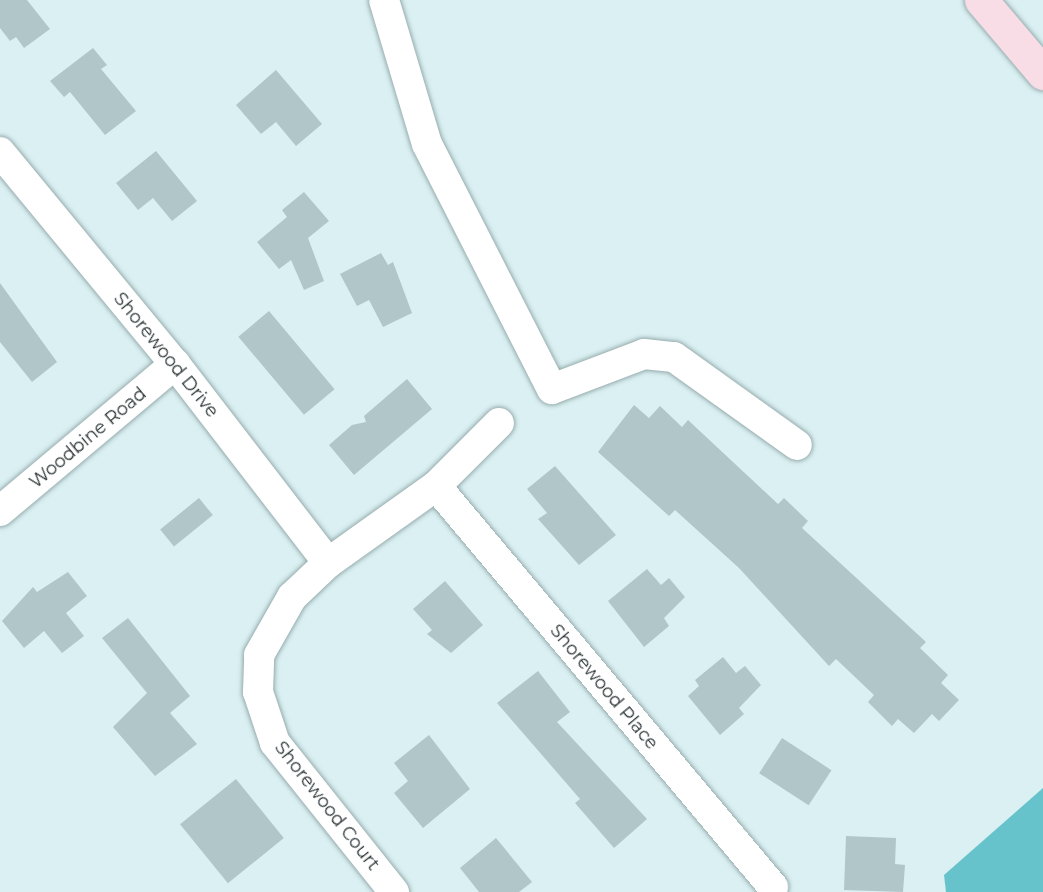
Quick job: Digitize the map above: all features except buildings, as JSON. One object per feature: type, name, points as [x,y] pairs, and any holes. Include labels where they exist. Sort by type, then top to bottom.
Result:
[{"type":"main road","points":[[981,0],[1043,74]]},
{"type":"street","points":[[384,0],[427,144],[552,389],[644,354],[674,357],[797,445]]},
{"type":"street","name":"Shorewood Drive","points":[[0,152],[175,364],[328,563]]},
{"type":"street","name":"Woodbine Road","points":[[0,511],[175,364]]},
{"type":"street","name":"Shorewood Court","points":[[394,892],[275,743],[258,692],[259,655],[270,629],[292,597],[328,563],[435,486],[499,423]]},
{"type":"street","name":"Shorewood Place","points":[[435,486],[773,887]]},
{"type":"water","points":[[1043,788],[1043,892],[946,892],[944,875]]}]
